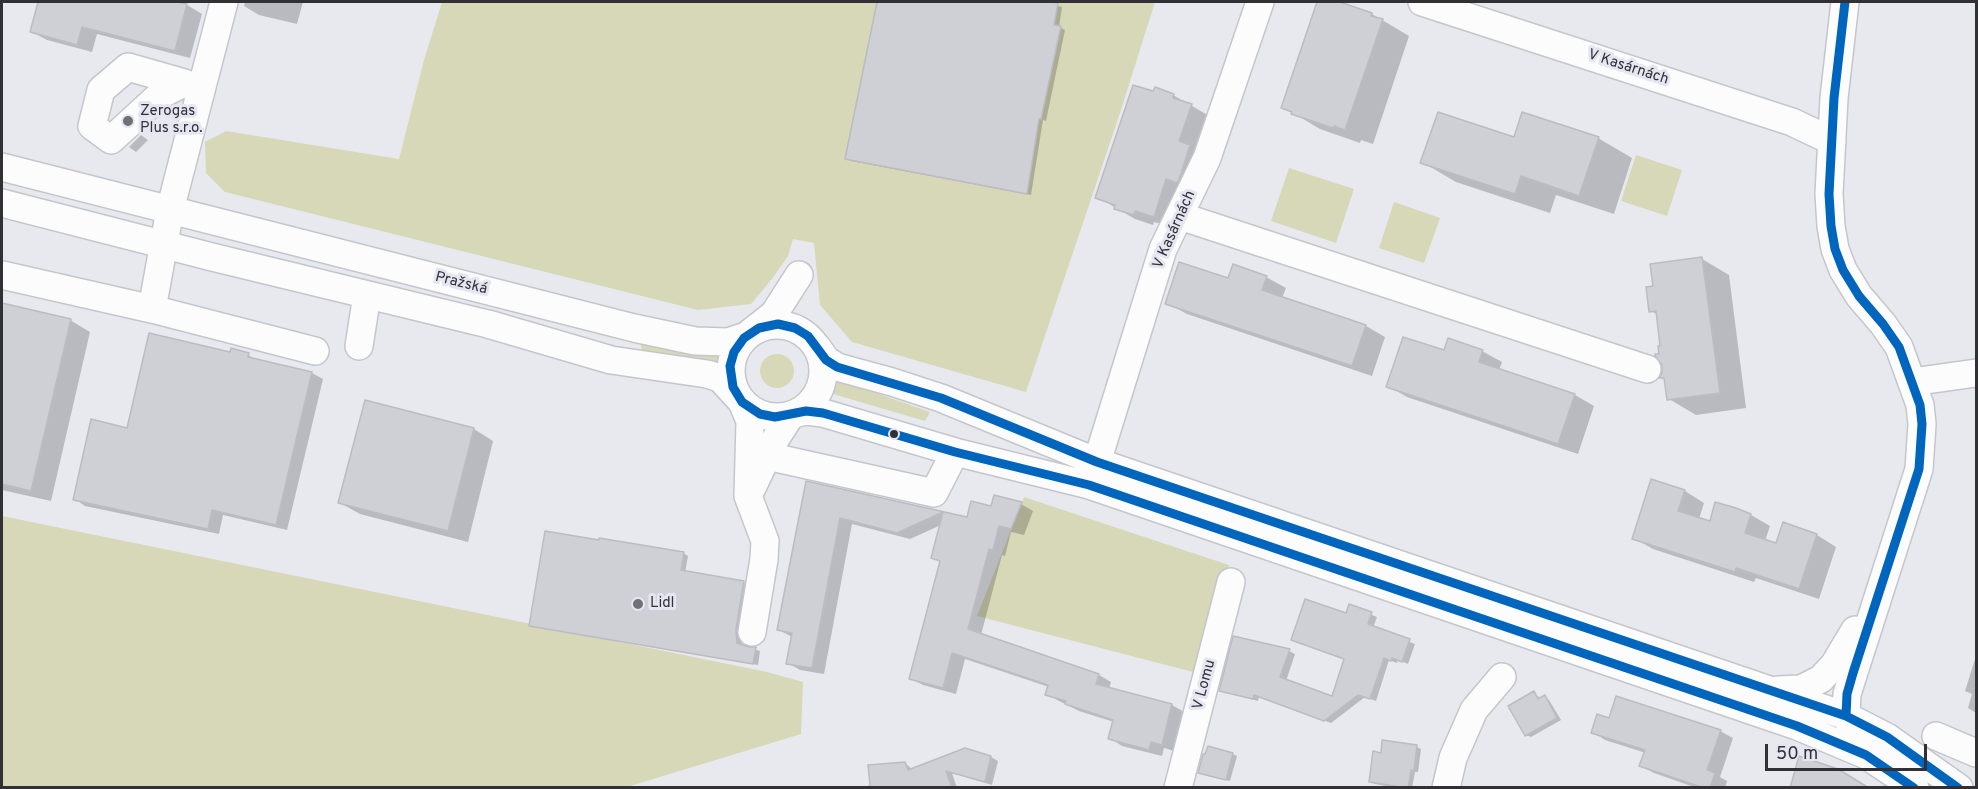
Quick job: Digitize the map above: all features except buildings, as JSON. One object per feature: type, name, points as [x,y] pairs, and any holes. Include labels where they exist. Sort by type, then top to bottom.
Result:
[{"type":"street","name":"V Kasárnách","points":[[1097,462],[1163,249],[1215,137],[1260,2]]},
{"type":"street","name":"V Kasárnách","points":[[1422,2],[1792,122],[1832,141]]},
{"type":"street","points":[[1845,2],[1840,35],[1829,194],[1835,249],[1843,270],[1859,296],[1899,347],[1920,405],[1922,424],[1919,469],[1847,694],[1846,716],[1866,755]]},
{"type":"street","points":[[152,309],[192,87],[223,7]]},
{"type":"street","name":"Pražská","points":[[2,167],[676,338],[728,342],[751,332]]},
{"type":"street","points":[[2,203],[163,245],[488,324],[610,360],[714,375],[725,382],[754,412],[768,416],[782,417],[806,411],[823,413],[955,452],[1089,485],[1797,726],[1866,755],[1915,788]]},
{"type":"street","points":[[1180,216],[1647,369]]},
{"type":"street","points":[[2,275],[152,309],[315,351]]},
{"type":"street","points":[[752,632],[765,541],[748,496],[750,421],[731,381],[730,366],[738,345],[774,314],[799,275],[803,323],[826,360],[837,367],[892,382],[969,408],[1097,462],[1846,716],[1887,737],[1959,788]]},
{"type":"street","points":[[359,346],[367,295]]},
{"type":"street","points":[[748,496],[781,428],[793,414],[814,399],[822,382],[823,366],[815,344],[795,328],[778,324],[751,332]]},
{"type":"street","points":[[1912,382],[1977,373]]},
{"type":"street","points":[[767,456],[871,469],[934,493],[955,452]]},
{"type":"street","name":"V Lomu","points":[[1178,788],[1231,582]]},
{"type":"street","points":[[1776,691],[1808,686],[1828,673],[1881,588]]},
{"type":"street","points":[[1446,788],[1453,758],[1474,710],[1502,677]]},
{"type":"street","points":[[1797,726],[1846,716]]},
{"type":"street","points":[[1936,736],[1977,753]]},
{"type":"green space","points":[[442,2],[1155,2],[1026,392],[852,342],[820,305],[814,243],[793,239],[788,256],[751,304],[698,310],[225,192],[206,173],[205,142],[226,131],[399,159],[424,60]]},
{"type":"green space","points":[[1636,155],[1682,170],[1667,216],[1621,201]]},
{"type":"green space","points":[[1289,168],[1354,189],[1336,243],[1271,221]]},
{"type":"green space","points":[[1394,202],[1440,218],[1424,263],[1379,248]]},
{"type":"green space","points":[[643,342],[723,353],[719,363],[715,366],[642,350]]},
{"type":"green space","points":[[777,354],[789,359],[794,371],[789,383],[777,388],[765,383],[760,371],[765,359]]},
{"type":"green space","points":[[836,379],[930,412],[925,421],[833,394]]},
{"type":"green space","points":[[1024,497],[1229,565],[1197,673],[977,616]]},
{"type":"green space","points":[[2,516],[767,672],[803,682],[801,734],[627,787],[2,787]]},
{"type":"transit line","points":[[1845,2],[1834,98],[1829,194],[1835,249],[1843,270],[1859,296],[1899,347],[1920,405],[1922,424],[1919,469],[1853,673],[1847,694],[1846,716]]},
{"type":"transit line","points":[[1914,788],[1866,755],[1797,726],[1089,485],[955,452],[823,413],[806,411],[775,417],[760,414],[742,402],[733,387],[730,366],[734,352],[744,338],[759,328],[778,324],[795,328],[808,336],[826,360],[837,367],[941,398],[1097,462],[1846,716],[1887,737],[1958,788]]},
{"type":"place","name":"Zerogas Plus s.r.o.","points":[[128,121]]},
{"type":"place","name":"Lidl","points":[[638,604]]}]
